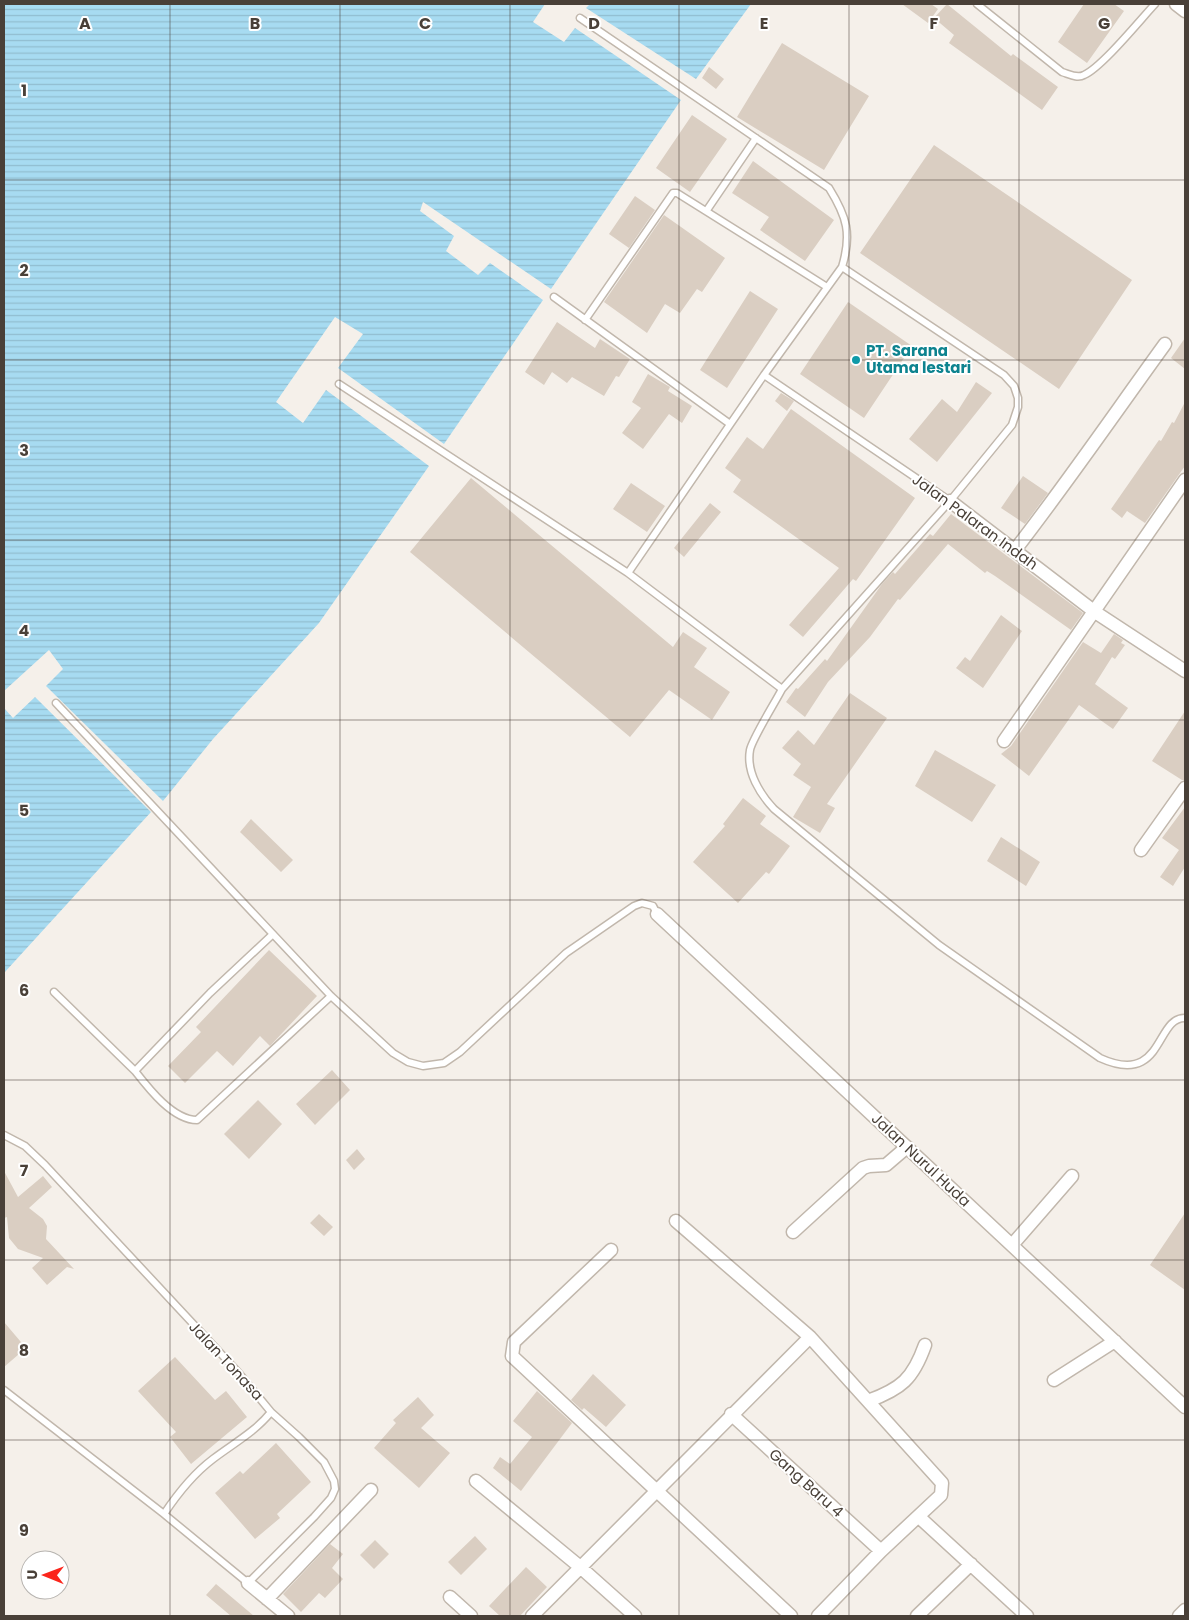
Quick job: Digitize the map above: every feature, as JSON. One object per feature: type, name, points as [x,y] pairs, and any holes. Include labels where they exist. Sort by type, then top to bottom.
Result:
[{"type":"street","points":[[1176,4],[1185,11]]},
{"type":"street","points":[[1015,550],[1058,494],[1086,452],[1165,344]]},
{"type":"street","points":[[1004,741],[1185,480]]},
{"type":"street","name":"Jalan Palaran Indah","points":[[950,501],[1095,612],[1185,672]]},
{"type":"street","points":[[1141,850],[1185,788]]},
{"type":"street","name":"Jalan Nurul Huda","points":[[658,914],[1185,1407]]},
{"type":"street","points":[[793,1232],[863,1168],[886,1165],[907,1147]]},
{"type":"street","points":[[1012,1245],[1072,1176]]},
{"type":"street","points":[[676,1221],[810,1336],[942,1483],[942,1495],[881,1551],[818,1616]]},
{"type":"street","points":[[612,1250],[514,1342],[512,1356],[791,1616]]},
{"type":"street","points":[[532,1616],[579,1566],[657,1491],[810,1336]]},
{"type":"street","points":[[1054,1380],[1115,1341]]},
{"type":"street","points":[[868,1400],[897,1388],[914,1370],[925,1345]]},
{"type":"street","name":"Gang Baru 4","points":[[731,1414],[881,1551]]},
{"type":"street","points":[[476,1481],[579,1566],[635,1616]]},
{"type":"street","points":[[267,1599],[371,1490]]},
{"type":"street","points":[[919,1517],[1027,1616]]},
{"type":"street","points":[[917,1616],[971,1564]]},
{"type":"street","points":[[248,1584],[288,1616]]},
{"type":"street","points":[[450,1597],[471,1616]]},
{"type":"street","points":[[1179,1616],[1185,1610]]},
{"type":"lane","points":[[977,4],[1062,72],[1073,76],[1083,76],[1096,67],[1155,4]]},
{"type":"lane","points":[[580,18],[830,188],[840,205],[847,225],[848,247],[842,268],[764,374],[628,573]]},
{"type":"lane","points":[[707,210],[756,138]]},
{"type":"lane","points":[[585,320],[673,193],[677,193],[707,210],[828,287]]},
{"type":"lane","points":[[842,268],[1004,375],[1014,386],[1018,407],[1012,425],[950,501],[782,688],[750,750],[752,770],[759,794],[774,809],[931,938],[1100,1058],[1125,1066],[1141,1062],[1175,1021],[1185,1018]]},
{"type":"lane","points":[[554,297],[730,424]]},
{"type":"lane","name":"Jalan Palaran Indah","points":[[764,374],[950,501]]},
{"type":"lane","points":[[339,384],[628,573],[782,688]]},
{"type":"lane","points":[[56,703],[331,996],[393,1053],[408,1062],[423,1066],[444,1063],[460,1052],[566,953],[605,924],[642,903],[653,906],[658,914]]},
{"type":"lane","points":[[135,1071],[210,993],[272,934]]},
{"type":"lane","points":[[54,992],[170,1108],[188,1120],[197,1120],[331,996]]},
{"type":"lane","name":"Jalan Tonasa","points":[[4,1135],[25,1146],[44,1165],[238,1372],[271,1412],[253,1431],[212,1460],[185,1485],[164,1514]]},
{"type":"lane","points":[[4,1390],[164,1514],[248,1584],[314,1517],[331,1498],[335,1489],[334,1481],[324,1462],[300,1437],[271,1412]]},
{"type":"water","points":[[4,4],[545,4],[533,22],[564,42],[575,28],[681,100],[551,289],[423,202],[420,211],[454,236],[446,251],[478,275],[490,263],[543,300],[444,444],[338,368],[363,334],[335,317],[276,402],[303,423],[326,390],[429,466],[319,623],[213,739],[163,801],[46,686],[63,669],[49,650],[4,691]]},
{"type":"water","points":[[590,4],[751,4],[696,79],[586,8]]},
{"type":"water","points":[[35,697],[151,812],[4,973],[4,708],[13,718]]},
{"type":"building","points":[[902,4],[931,4],[938,9],[928,23]]},
{"type":"building","points":[[947,4],[1011,56],[1013,54],[1058,87],[1042,110],[949,43],[954,35],[934,18]]},
{"type":"building","points":[[1084,4],[1114,4],[1124,11],[1087,63],[1058,42]]},
{"type":"building","points":[[782,43],[869,96],[824,170],[737,117]]},
{"type":"building","points":[[709,67],[724,79],[716,89],[702,78]]},
{"type":"building","points":[[692,115],[727,139],[690,192],[656,168]]},
{"type":"building","points":[[934,145],[1132,280],[1059,389],[860,253]]},
{"type":"building","points":[[753,161],[834,220],[805,261],[760,230],[769,217],[732,193]]},
{"type":"building","points":[[635,196],[655,210],[629,248],[609,234]]},
{"type":"building","points":[[664,215],[725,258],[702,292],[697,289],[680,313],[665,304],[647,333],[604,302]]},
{"type":"building","points":[[750,291],[778,309],[727,388],[700,370]]},
{"type":"building","name":"PT. Sarana Utama lestari","points":[[848,302],[912,346],[864,418],[800,374]]},
{"type":"building","points":[[557,322],[595,348],[600,339],[630,359],[619,377],[616,376],[604,396],[572,377],[567,383],[552,372],[544,385],[525,372]]},
{"type":"building","points":[[1185,338],[1185,369],[1171,358]]},
{"type":"building","points":[[648,374],[670,387],[668,391],[692,406],[682,423],[669,414],[643,449],[622,433],[641,408],[632,402]]},
{"type":"building","points":[[976,382],[992,393],[937,462],[909,439],[942,399],[957,412]]},
{"type":"building","points":[[781,393],[794,401],[787,411],[775,401]]},
{"type":"building","points":[[1185,402],[1185,466],[1145,523],[1127,511],[1122,518],[1111,509],[1159,440],[1161,441],[1172,422],[1174,423]]},
{"type":"building","points":[[791,409],[915,498],[856,581],[853,579],[803,637],[789,625],[839,568],[733,492],[741,480],[725,468],[747,437],[763,449]]},
{"type":"building","points":[[1023,476],[1048,493],[1025,524],[1001,508]]},
{"type":"building","points":[[471,478],[673,647],[683,632],[707,648],[694,667],[730,692],[712,720],[669,690],[630,737],[410,552]]},
{"type":"building","points":[[631,483],[665,506],[647,532],[613,509]]},
{"type":"building","points":[[710,503],[721,512],[684,557],[674,548]]},
{"type":"building","points":[[951,514],[1083,613],[1071,630],[995,576],[987,571],[985,573],[948,544],[900,600],[898,599],[870,637],[828,682],[805,717],[786,702],[796,688],[798,689],[825,659],[827,661],[882,584],[893,572],[895,574],[930,534],[933,536]]},
{"type":"building","points":[[1001,615],[1022,631],[983,688],[956,668],[965,657],[970,661]]},
{"type":"building","points":[[1114,634],[1123,640],[1121,643],[1125,645],[1115,659],[1112,657],[1095,684],[1128,708],[1113,729],[1079,705],[1029,776],[1001,754],[1011,746],[1083,642],[1101,653]]},
{"type":"building","points":[[850,693],[887,718],[827,804],[835,808],[820,833],[793,817],[811,787],[793,775],[801,764],[782,748],[798,730],[814,745]]},
{"type":"building","points":[[1185,711],[1185,780],[1182,780],[1152,761]]},
{"type":"building","points":[[935,750],[996,785],[972,822],[915,786]]},
{"type":"building","points":[[743,798],[766,816],[760,824],[790,846],[769,874],[766,872],[738,903],[693,862],[725,826],[723,824]]},
{"type":"building","points":[[1185,807],[1185,867],[1173,886],[1160,877],[1179,850],[1162,838]]},
{"type":"building","points":[[251,819],[293,860],[281,872],[240,832]]},
{"type":"building","points":[[1001,837],[1040,862],[1026,886],[987,861]]},
{"type":"building","points":[[269,950],[317,996],[270,1046],[260,1036],[233,1066],[217,1051],[185,1083],[168,1066],[201,1032],[196,1027]]},
{"type":"building","points":[[332,1070],[350,1090],[315,1125],[296,1104]]},
{"type":"building","points":[[258,1100],[282,1124],[249,1159],[224,1134]]},
{"type":"building","points":[[357,1149],[365,1159],[354,1170],[346,1160]]},
{"type":"building","points":[[4,1171],[18,1197],[43,1176],[52,1187],[29,1208],[43,1219],[47,1226],[46,1239],[74,1269],[67,1267],[47,1285],[32,1268],[43,1258],[18,1249],[9,1238],[7,1217],[4,1218]]},
{"type":"building","points":[[1185,1213],[1185,1290],[1150,1265]]},
{"type":"building","points":[[319,1214],[333,1227],[324,1236],[310,1223]]},
{"type":"building","points":[[4,1322],[26,1348],[4,1367]]},
{"type":"building","points":[[175,1357],[215,1400],[226,1391],[247,1417],[191,1464],[170,1437],[176,1432],[138,1391]]},
{"type":"building","points":[[593,1374],[626,1405],[606,1427],[584,1408],[582,1410],[571,1400]]},
{"type":"building","points":[[537,1391],[572,1423],[521,1491],[493,1468],[500,1457],[510,1464],[532,1437],[513,1421]]},
{"type":"building","points":[[418,1397],[434,1415],[421,1428],[450,1453],[419,1488],[374,1448],[396,1423],[393,1420]]},
{"type":"building","points":[[276,1443],[311,1482],[277,1514],[280,1518],[255,1539],[215,1493],[240,1471],[243,1474]]},
{"type":"building","points":[[475,1536],[487,1549],[461,1575],[448,1562]]},
{"type":"building","points":[[375,1540],[389,1554],[374,1569],[360,1555]]},
{"type":"building","points":[[330,1544],[343,1554],[332,1568],[343,1579],[325,1598],[319,1593],[301,1612],[283,1594]]},
{"type":"building","points":[[526,1567],[547,1587],[520,1616],[500,1616],[489,1606]]},
{"type":"building","points":[[216,1584],[254,1616],[231,1616],[206,1595]]},
{"type":"place","name":"PT. Sarana Utama lestari","points":[[856,360]]}]
